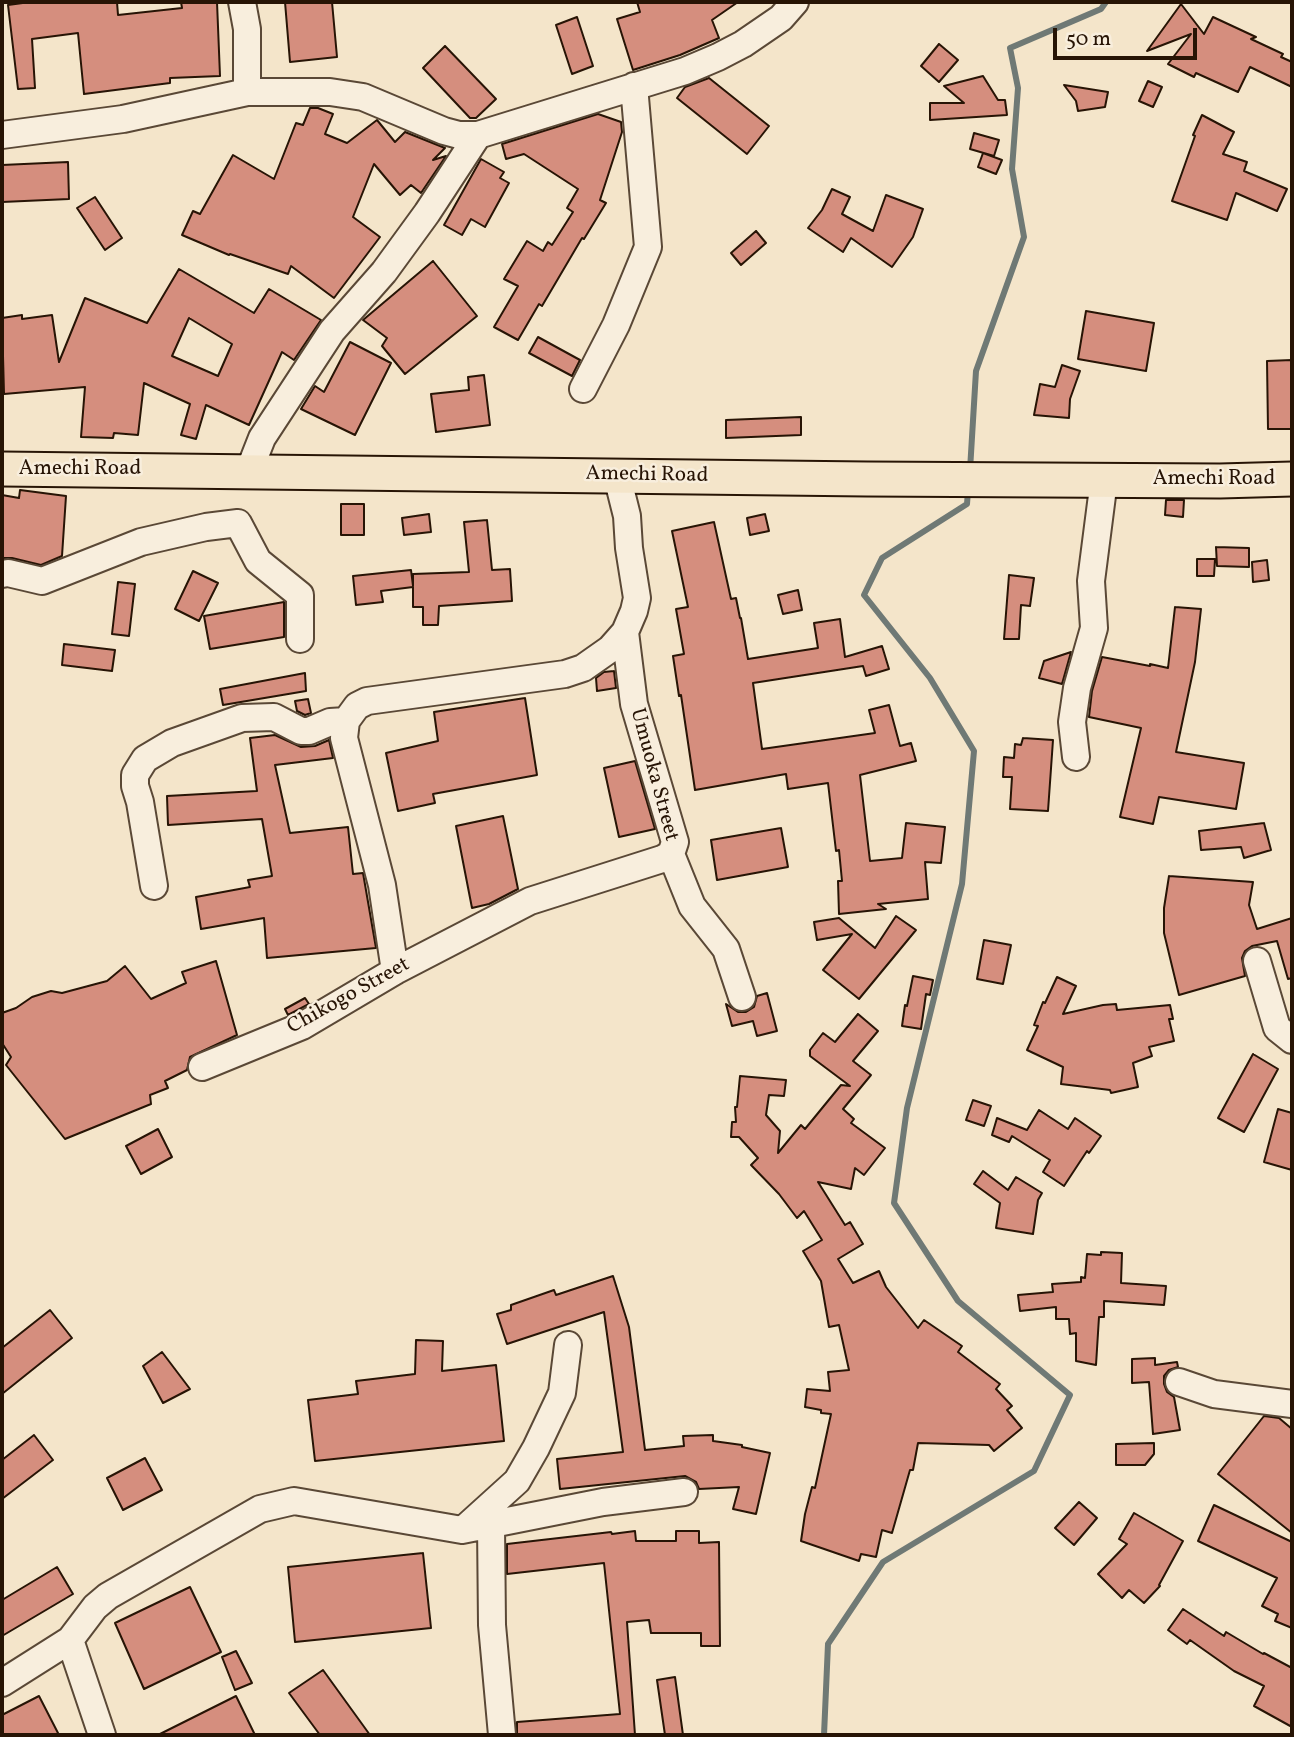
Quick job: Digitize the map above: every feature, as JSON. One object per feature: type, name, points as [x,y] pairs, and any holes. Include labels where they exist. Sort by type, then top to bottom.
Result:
[{"type":"main road","name":"Amechi Road","points":[[2,469],[867,479],[1292,479]]},
{"type":"street","points":[[242,2],[247,29],[247,92]]},
{"type":"street","points":[[2,132],[123,119],[247,92],[330,92],[363,97],[444,131],[459,135],[478,135],[685,71],[735,49],[781,18],[795,2]]},
{"type":"street","points":[[583,389],[616,325],[648,247],[634,86]]},
{"type":"street","points":[[249,471],[262,438],[332,331],[384,272],[478,135]]},
{"type":"street","points":[[395,971],[383,885],[344,738],[346,721],[357,706],[367,701],[565,674],[583,668],[603,655],[625,632],[634,611],[636,585],[629,548],[627,516],[617,476]]},
{"type":"street","points":[[1076,757],[1072,722],[1077,688],[1094,628],[1091,581],[1104,480]]},
{"type":"street","points":[[2,574],[41,581],[141,542],[206,527],[238,523],[258,562],[300,595],[300,639]]},
{"type":"street","name":"Umuoka Street","points":[[494,921],[530,901],[671,854],[674,842],[634,704],[625,632]]},
{"type":"street","points":[[154,886],[135,786],[135,775],[145,759],[172,743],[242,718],[274,717],[301,731],[309,731],[330,722],[346,721]]},
{"type":"street","points":[[671,854],[692,906],[726,949],[742,997]]},
{"type":"street","name":"Chikogo Street","points":[[202,1068],[302,1026],[395,971],[494,921]]},
{"type":"street","points":[[1257,961],[1277,1027],[1292,1040]]},
{"type":"street","points":[[462,1530],[517,1481],[536,1448],[562,1394],[568,1345]]},
{"type":"street","points":[[1179,1382],[1214,1394],[1292,1404]]},
{"type":"street","points":[[2,1683],[70,1640],[95,1607],[108,1596],[260,1509],[294,1501],[462,1530],[603,1502],[684,1492]]},
{"type":"street","points":[[491,1525],[492,1625],[502,1735]]},
{"type":"street","points":[[70,1640],[102,1735]]},
{"type":"building","points":[[30,2],[117,2],[118,15],[182,8],[181,2],[217,2],[220,76],[170,78],[170,83],[84,94],[78,33],[32,39],[35,88],[18,89],[8,5]]},
{"type":"building","points":[[285,2],[332,2],[337,57],[290,62]]},
{"type":"building","points":[[637,2],[738,2],[712,20],[719,38],[680,55],[633,70],[617,19],[640,12]]},
{"type":"building","points":[[1181,4],[1204,34],[1213,17],[1256,37],[1251,39],[1283,54],[1281,57],[1292,62],[1292,87],[1250,67],[1238,92],[1196,73],[1194,77],[1168,64],[1191,34],[1147,51]]},
{"type":"building","points":[[577,17],[593,66],[572,74],[556,25]]},
{"type":"building","points":[[939,44],[958,60],[939,82],[921,66]]},
{"type":"building","points":[[445,46],[496,99],[476,118],[470,118],[423,68]]},
{"type":"building","points":[[983,76],[998,100],[1005,100],[1007,115],[930,120],[930,103],[964,103],[944,86]]},
{"type":"building","points":[[709,78],[769,126],[747,154],[677,98],[685,87]]},
{"type":"building","points":[[1148,81],[1162,87],[1153,107],[1139,101]]},
{"type":"building","points":[[1064,85],[1108,92],[1105,107],[1078,111],[1076,101]]},
{"type":"building","points":[[310,108],[333,114],[325,134],[347,143],[377,120],[395,142],[405,132],[445,148],[433,160],[446,156],[421,193],[411,185],[400,195],[374,164],[353,217],[380,237],[334,298],[291,266],[288,274],[229,255],[182,235],[193,211],[200,214],[233,155],[274,179],[296,123],[303,125]]},
{"type":"building","points":[[598,114],[621,122],[622,132],[600,200],[606,203],[518,340],[494,327],[518,286],[504,279],[527,241],[543,251],[548,242],[552,245],[573,212],[567,208],[578,189],[524,154],[506,159],[502,144]]},
{"type":"building","points":[[1202,115],[1234,132],[1223,154],[1247,162],[1244,171],[1287,189],[1277,211],[1236,193],[1227,220],[1172,201]]},
{"type":"building","points":[[974,133],[999,140],[994,156],[970,149]]},
{"type":"building","points":[[983,153],[1002,160],[996,174],[978,167]]},
{"type":"building","points":[[481,159],[504,172],[500,178],[509,183],[485,227],[471,219],[462,235],[444,225]]},
{"type":"building","points":[[68,162],[69,199],[2,202],[2,165]]},
{"type":"building","points":[[832,189],[850,197],[842,214],[873,231],[886,195],[923,209],[913,237],[892,267],[851,238],[843,252],[808,228],[822,210]]},
{"type":"building","points":[[95,197],[122,238],[105,250],[77,208]]},
{"type":"building","points":[[756,231],[766,243],[741,265],[731,253]]},
{"type":"building","points":[[433,261],[477,316],[405,374],[382,346],[387,338],[363,320]]},
{"type":"building","points":[[179,269],[254,313],[269,289],[321,320],[294,360],[282,352],[249,425],[206,405],[196,439],[181,435],[190,404],[144,383],[138,435],[114,433],[113,438],[81,437],[85,387],[4,394],[2,318],[22,315],[22,319],[52,315],[59,362],[85,298],[147,323]],"holes":[[[189,318],[232,344],[218,376],[172,356]]]},
{"type":"building","points":[[1086,311],[1154,323],[1146,371],[1078,359]]},
{"type":"building","points":[[538,337],[580,360],[572,376],[529,353]]},
{"type":"building","points":[[350,342],[391,363],[355,435],[301,409],[315,386],[324,392]]},
{"type":"building","points":[[1292,360],[1292,429],[1268,429],[1267,361]]},
{"type":"building","points":[[1062,365],[1080,371],[1070,399],[1069,418],[1034,415],[1040,384],[1055,387]]},
{"type":"building","points":[[484,375],[490,425],[436,432],[431,394],[469,390],[468,377]]},
{"type":"building","points":[[801,417],[801,435],[726,438],[726,420]]},
{"type":"building","points":[[20,490],[66,496],[62,556],[41,565],[2,558],[2,495],[19,498]]},
{"type":"building","points":[[1166,500],[1184,500],[1183,517],[1165,515]]},
{"type":"building","points":[[341,504],[364,504],[364,535],[341,535]]},
{"type":"building","points":[[429,514],[431,532],[404,535],[402,518]]},
{"type":"building","points":[[765,514],[769,531],[750,535],[747,518]]},
{"type":"building","points":[[487,520],[492,570],[510,569],[512,601],[439,606],[438,625],[423,625],[423,607],[413,607],[413,587],[381,591],[383,602],[356,605],[353,576],[411,570],[413,586],[413,574],[469,572],[464,522]]},
{"type":"building","points":[[714,522],[731,599],[736,598],[741,618],[748,659],[818,648],[814,623],[840,619],[845,657],[882,646],[889,669],[866,676],[863,666],[753,683],[762,749],[875,733],[869,710],[889,705],[900,746],[911,743],[916,761],[860,775],[870,861],[902,858],[906,823],[945,827],[941,863],[925,862],[928,899],[878,904],[886,909],[839,914],[838,881],[842,881],[828,783],[788,789],[786,774],[695,790],[673,656],[684,654],[676,609],[688,607],[672,531]]},
{"type":"building","points":[[1216,547],[1249,548],[1249,567],[1217,566]]},
{"type":"building","points":[[1197,559],[1215,559],[1214,576],[1197,576]]},
{"type":"building","points":[[1267,560],[1269,580],[1253,582],[1252,562]]},
{"type":"building","points":[[193,571],[218,583],[199,621],[175,609]]},
{"type":"building","points":[[1009,575],[1034,578],[1030,606],[1021,605],[1019,639],[1004,639]]},
{"type":"building","points":[[118,582],[135,584],[129,636],[112,634]]},
{"type":"building","points":[[798,590],[802,610],[783,614],[778,595]]},
{"type":"building","points":[[284,602],[284,637],[210,649],[204,616]]},
{"type":"building","points":[[1175,607],[1201,609],[1195,662],[1176,752],[1244,763],[1236,809],[1159,797],[1153,824],[1120,817],[1141,728],[1089,717],[1092,691],[1102,657],[1168,668]]},
{"type":"building","points":[[64,644],[115,650],[112,671],[62,665]]},
{"type":"building","points":[[1071,652],[1062,684],[1039,678],[1044,661]]},
{"type":"building","points":[[614,671],[616,688],[597,691],[596,678],[604,672]]},
{"type":"building","points":[[305,673],[306,691],[223,705],[220,689]]},
{"type":"building","points":[[525,698],[537,775],[433,794],[435,803],[398,811],[386,753],[438,741],[434,712]]},
{"type":"building","points":[[308,699],[311,713],[305,715],[297,711],[295,701]]},
{"type":"building","points":[[275,735],[301,747],[315,746],[329,740],[333,758],[275,765],[290,833],[348,827],[353,874],[363,873],[376,948],[267,958],[264,918],[201,929],[196,897],[250,887],[248,880],[272,876],[262,819],[168,825],[167,796],[257,791],[250,738]]},
{"type":"building","points":[[1023,738],[1053,740],[1048,811],[1010,809],[1012,777],[1003,777],[1004,757],[1014,758],[1015,744],[1021,745]]},
{"type":"building","points":[[635,761],[655,829],[619,837],[604,768]]},
{"type":"building","points":[[503,816],[518,889],[489,904],[472,908],[456,826]]},
{"type":"building","points":[[1264,823],[1271,850],[1244,858],[1241,847],[1201,850],[1199,831]]},
{"type":"building","points":[[781,828],[788,867],[717,880],[711,840]]},
{"type":"building","points":[[1169,876],[1253,882],[1249,905],[1257,929],[1292,918],[1292,978],[1288,979],[1277,941],[1252,946],[1245,951],[1242,958],[1245,976],[1179,995],[1164,933],[1164,908]]},
{"type":"building","points":[[896,916],[916,930],[859,999],[823,970],[852,934],[817,940],[814,922],[839,918],[875,948]]},
{"type":"building","points":[[984,940],[1011,945],[1003,984],[977,979]]},
{"type":"building","points":[[216,961],[237,1035],[190,1057],[187,1070],[165,1081],[168,1088],[150,1095],[151,1104],[65,1139],[6,1065],[11,1057],[2,1043],[2,1013],[16,1008],[32,997],[51,991],[62,993],[107,981],[125,966],[151,999],[186,983],[182,972]]},
{"type":"building","points":[[913,976],[933,980],[930,995],[926,994],[921,1029],[902,1026]]},
{"type":"building","points":[[1057,977],[1076,986],[1063,1014],[1103,1005],[1116,1004],[1117,1010],[1170,1005],[1173,1019],[1169,1019],[1174,1041],[1149,1047],[1152,1056],[1133,1063],[1138,1087],[1111,1093],[1110,1090],[1061,1084],[1063,1067],[1027,1050],[1038,1026],[1034,1025],[1043,1002],[1045,1003]]},
{"type":"building","points":[[767,993],[777,1031],[757,1036],[753,1021],[732,1026],[726,1004],[738,1012],[746,1012],[754,1007],[757,996]]},
{"type":"building","points":[[305,998],[309,1004],[288,1015],[285,1009]]},
{"type":"building","points":[[858,1014],[878,1031],[853,1061],[871,1075],[843,1109],[854,1119],[851,1123],[885,1148],[864,1175],[855,1168],[851,1189],[818,1182],[845,1225],[850,1222],[863,1244],[838,1259],[853,1283],[879,1271],[886,1287],[918,1328],[924,1320],[962,1346],[958,1352],[1000,1384],[996,1389],[1012,1406],[1007,1410],[1022,1428],[994,1451],[989,1445],[918,1443],[913,1470],[910,1470],[892,1533],[882,1530],[876,1557],[861,1554],[859,1561],[801,1541],[805,1514],[812,1487],[815,1488],[831,1414],[805,1407],[807,1389],[830,1391],[828,1372],[849,1370],[839,1325],[829,1327],[821,1281],[803,1251],[822,1240],[804,1211],[797,1218],[779,1194],[751,1165],[758,1158],[739,1137],[731,1137],[732,1122],[736,1122],[735,1107],[740,1076],[786,1080],[784,1096],[769,1095],[766,1115],[780,1131],[778,1153],[801,1125],[805,1129],[841,1085],[850,1086],[810,1056],[810,1050],[823,1033],[835,1042]]},
{"type":"building","points":[[1253,1054],[1278,1069],[1244,1132],[1218,1118]]},
{"type":"building","points":[[973,1100],[991,1106],[984,1126],[966,1120]]},
{"type":"building","points":[[1278,1109],[1292,1113],[1292,1170],[1264,1162]]},
{"type":"building","points":[[1039,1110],[1068,1129],[1075,1118],[1101,1136],[1089,1153],[1087,1151],[1064,1186],[1043,1172],[1050,1160],[1012,1136],[1009,1142],[992,1135],[997,1118],[1027,1130]]},
{"type":"building","points":[[158,1129],[172,1157],[141,1174],[126,1146]]},
{"type":"building","points":[[983,1171],[1008,1190],[1016,1177],[1042,1193],[1038,1200],[1033,1234],[996,1228],[1000,1203],[974,1184]]},
{"type":"building","points":[[1101,1252],[1122,1253],[1121,1283],[1166,1286],[1164,1305],[1104,1301],[1104,1317],[1099,1317],[1096,1365],[1076,1361],[1076,1333],[1070,1334],[1069,1319],[1056,1319],[1056,1307],[1020,1311],[1018,1295],[1053,1292],[1052,1284],[1081,1282],[1081,1277],[1085,1278],[1087,1254],[1101,1255]]},
{"type":"building","points":[[613,1276],[629,1327],[645,1450],[684,1446],[683,1436],[713,1435],[713,1441],[770,1453],[756,1514],[733,1509],[739,1487],[699,1489],[696,1482],[685,1476],[560,1489],[557,1459],[623,1452],[604,1312],[507,1344],[497,1314],[511,1310],[511,1305],[554,1290],[556,1295]]},
{"type":"building","points":[[50,1310],[72,1338],[2,1394],[2,1348]]},
{"type":"building","points":[[416,1340],[443,1341],[442,1371],[496,1365],[504,1441],[315,1461],[308,1400],[358,1394],[356,1381],[415,1374]]},
{"type":"building","points":[[162,1352],[190,1389],[163,1403],[143,1366]]},
{"type":"building","points":[[1155,1358],[1155,1365],[1177,1362],[1178,1367],[1169,1370],[1164,1376],[1164,1384],[1167,1392],[1174,1397],[1180,1430],[1153,1434],[1149,1382],[1132,1383],[1132,1359]]},
{"type":"building","points":[[1264,1416],[1279,1418],[1292,1429],[1292,1533],[1218,1474]]},
{"type":"building","points":[[34,1435],[53,1460],[2,1499],[2,1460]]},
{"type":"building","points":[[1154,1443],[1154,1454],[1145,1465],[1116,1465],[1116,1444]]},
{"type":"building","points":[[145,1458],[162,1490],[123,1510],[107,1478]]},
{"type":"building","points":[[1079,1502],[1097,1518],[1074,1545],[1055,1528]]},
{"type":"building","points":[[1214,1505],[1292,1542],[1292,1628],[1275,1621],[1278,1614],[1262,1606],[1277,1578],[1198,1541]]},
{"type":"building","points":[[1134,1513],[1183,1541],[1160,1586],[1144,1603],[1129,1590],[1122,1598],[1098,1574],[1127,1544],[1119,1539]]},
{"type":"building","points":[[635,1531],[636,1541],[676,1541],[676,1531],[699,1531],[699,1543],[719,1542],[720,1646],[701,1646],[701,1633],[651,1633],[649,1620],[627,1622],[635,1735],[517,1735],[517,1722],[620,1714],[604,1563],[507,1574],[507,1544]]},
{"type":"building","points":[[423,1553],[431,1628],[295,1642],[288,1567]]},
{"type":"building","points":[[57,1567],[73,1594],[2,1636],[2,1600]]},
{"type":"building","points":[[190,1587],[221,1652],[144,1689],[115,1623]]},
{"type":"building","points":[[1183,1609],[1224,1636],[1226,1632],[1292,1668],[1292,1727],[1254,1706],[1264,1686],[1234,1671],[1190,1640],[1187,1644],[1168,1630]]},
{"type":"building","points":[[236,1651],[252,1683],[235,1690],[222,1657]]},
{"type":"building","points":[[323,1670],[370,1735],[320,1735],[289,1693]]},
{"type":"building","points":[[675,1677],[683,1735],[665,1735],[657,1680]]},
{"type":"building","points":[[39,1696],[59,1735],[2,1735],[2,1715]]},
{"type":"building","points":[[236,1696],[255,1735],[158,1735]]},
{"type":"waterway","points":[[970,470],[976,371],[1024,237],[1012,169],[1018,88],[1010,48],[1101,9],[1106,2]]},
{"type":"waterway","points":[[824,1735],[828,1644],[883,1562],[1034,1471],[1070,1395],[958,1301],[894,1203],[907,1108],[962,884],[974,751],[930,678],[864,595],[882,558],[967,504],[968,491]]}]
